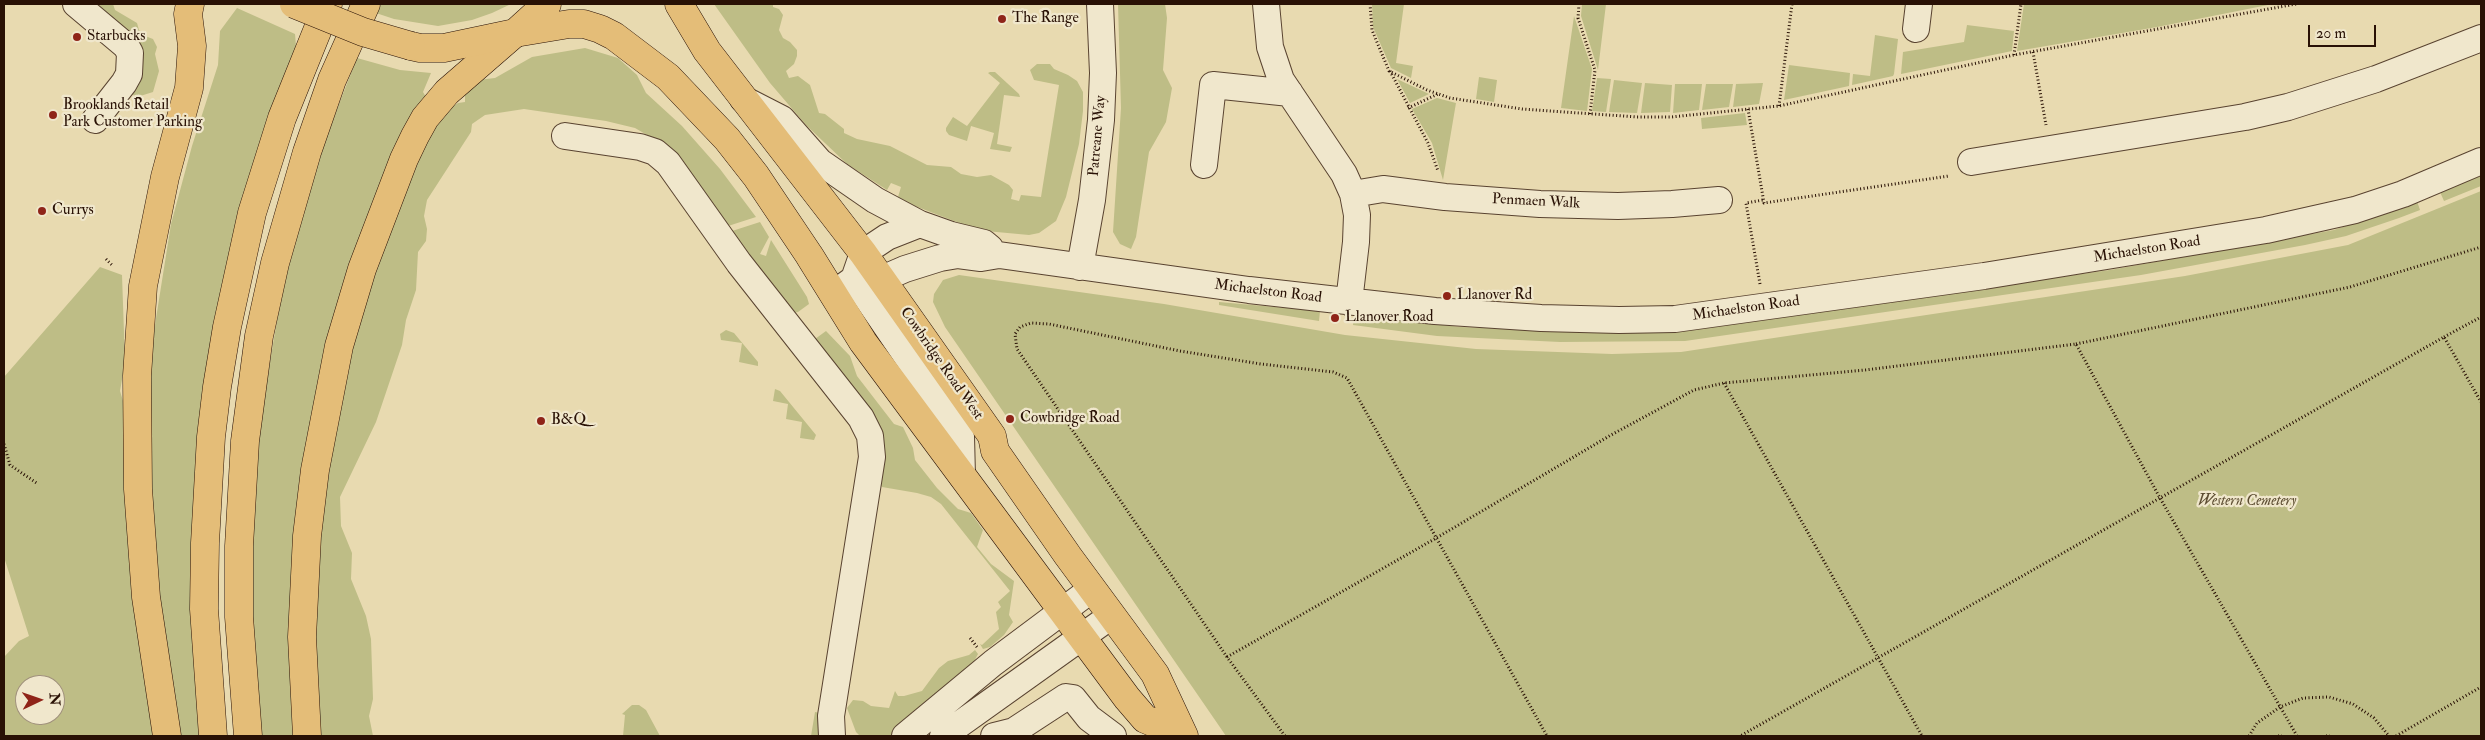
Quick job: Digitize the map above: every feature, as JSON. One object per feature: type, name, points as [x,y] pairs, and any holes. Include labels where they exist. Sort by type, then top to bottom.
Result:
[{"type":"main road","name":"Cowbridge Road West","points":[[294,4],[363,32],[420,48],[444,48],[515,33],[568,24],[584,24],[600,28],[614,36],[655,67],[688,96],[727,139],[844,287],[863,342],[1145,720],[1184,736]]},
{"type":"main road","points":[[213,736],[204,609],[205,543],[211,437],[217,387],[227,327],[252,213],[282,118],[328,4]]},
{"type":"main road","points":[[248,736],[239,617],[239,546],[245,441],[259,336],[275,264],[306,152],[332,80],[366,4]]},
{"type":"main road","points":[[307,736],[302,637],[307,536],[315,470],[339,346],[362,269],[404,159],[425,118],[447,92],[547,4]]},
{"type":"main road","name":"Cowbridge Road West","points":[[679,4],[701,43],[742,99],[863,253],[992,436],[995,451],[1111,616],[1155,674],[1184,736]]},
{"type":"main road","points":[[167,736],[146,597],[138,489],[137,376],[143,286],[165,177],[189,88],[192,27],[183,7]]},
{"type":"street","points":[[76,4],[126,46],[130,53],[129,74],[94,120]]},
{"type":"street","name":"Patreane Way","points":[[1080,267],[1092,200],[1100,120],[1103,73],[1100,4]]},
{"type":"street","points":[[1266,4],[1270,47],[1281,80],[1344,174],[1353,194],[1357,215],[1349,302]]},
{"type":"street","points":[[1971,162],[2245,117],[2288,107],[2333,95],[2481,38]]},
{"type":"street","points":[[1204,165],[1213,86],[1290,93]]},
{"type":"street","name":"Michaelston Road","points":[[742,99],[782,119],[820,162],[846,181],[920,224],[951,236],[984,243],[999,254]]},
{"type":"street","points":[[565,136],[640,147],[655,152],[668,163],[739,263],[861,418],[870,436],[872,457],[831,716],[832,736]]},
{"type":"street","name":"Michaelston Road","points":[[844,287],[882,279],[906,268],[940,258],[958,255],[980,258],[999,254],[1080,267],[1349,302],[1505,316],[1619,320],[1704,316],[2137,252],[2334,216],[2403,194],[2481,161]]},
{"type":"street","name":"Penmaen Walk","points":[[1353,194],[1383,189],[1531,203],[1618,206],[1719,200]]},
{"type":"street","points":[[844,287],[863,253],[880,240],[920,224]]},
{"type":"street","points":[[905,736],[993,663],[1092,589]]},
{"type":"street","points":[[943,736],[1111,616]]},
{"type":"street","points":[[994,736],[1014,731],[1066,697],[1073,698],[1089,718],[1113,736]]},
{"type":"path","points":[[1370,4],[1372,30],[1408,108],[1428,143],[1439,175]]},
{"type":"path","points":[[1579,4],[1578,18],[1595,70],[1590,114]]},
{"type":"path","points":[[1779,106],[1792,4]]},
{"type":"path","points":[[2014,55],[2021,4]]},
{"type":"path","points":[[1390,71],[1450,98],[1522,109],[1672,117],[1779,106],[2014,55],[2296,4]]},
{"type":"path","points":[[2033,52],[2050,149]]},
{"type":"path","points":[[1408,108],[1438,94]]},
{"type":"path","points":[[1748,109],[1763,200]]},
{"type":"path","points":[[1764,308],[1746,203],[1763,200],[1764,203],[1948,176]]},
{"type":"path","points":[[1228,657],[1438,538],[1611,435],[1694,390],[1724,383],[1865,370],[2076,344],[2224,315],[2350,287],[2481,247]]},
{"type":"path","points":[[106,259],[112,264]]},
{"type":"path","points":[[1740,736],[2481,317]]},
{"type":"path","points":[[1285,736],[1228,657],[1017,349],[1015,334],[1020,327],[1032,323],[1050,324],[1180,351],[1261,364],[1333,372],[1347,378],[1548,736]]},
{"type":"path","points":[[2444,338],[2481,402]]},
{"type":"path","points":[[2076,344],[2160,498],[2297,736]]},
{"type":"path","points":[[1724,383],[1922,736]]},
{"type":"path","points":[[4,444],[10,465],[38,484]]},
{"type":"path","points":[[2396,736],[2481,687]]},
{"type":"path","points":[[2249,736],[2258,723],[2280,707],[2303,698],[2329,697],[2360,708],[2374,718],[2389,736]]},
{"type":"green space","points":[[88,4],[113,4],[115,10],[137,23],[139,30],[145,36],[153,39],[157,47],[155,54],[159,71],[153,92],[137,97],[130,93],[128,62]]},
{"type":"green space","points":[[381,4],[511,4],[472,20],[438,26],[394,19],[376,13]]},
{"type":"green space","points":[[714,4],[773,4],[773,7],[779,9],[783,15],[779,30],[783,38],[790,42],[797,50],[794,64],[786,71],[789,78],[798,76],[810,85],[819,113],[825,114],[844,129],[844,133],[857,139],[890,146],[927,165],[951,167],[961,174],[977,177],[991,175],[1009,185],[1013,190],[1011,199],[1019,201],[1021,195],[1041,197],[1059,85],[1034,80],[1030,70],[1037,64],[1050,64],[1054,69],[1068,75],[1077,81],[1083,92],[1083,111],[1079,144],[1066,197],[1056,221],[1039,233],[1029,235],[986,231],[967,226],[915,206],[898,197],[901,187],[891,183],[887,190],[847,164],[806,125],[770,83]]},
{"type":"green space","points":[[1118,4],[1165,4],[1167,18],[1163,70],[1172,88],[1166,122],[1149,152],[1136,237],[1131,249],[1120,244],[1113,232],[1121,108]]},
{"type":"green space","points":[[1372,4],[1404,4],[1396,63],[1413,66],[1411,78],[1391,68],[1373,27]]},
{"type":"green space","points":[[1582,4],[1606,4],[1598,70],[1581,16]]},
{"type":"green space","points":[[2024,4],[2273,4],[2157,27],[2017,51]]},
{"type":"green space","points":[[237,8],[295,34],[296,46],[292,65],[240,208],[201,736],[179,736],[153,552],[148,396],[154,331],[171,224],[192,146],[218,65],[220,31]]},
{"type":"green space","points":[[1574,16],[1592,69],[1587,111],[1561,108]]},
{"type":"green space","points":[[1967,25],[2014,31],[2012,51],[1901,74],[1903,52],[1964,42]]},
{"type":"green space","points":[[1875,35],[1898,39],[1894,74],[1893,76],[1852,85],[1853,74],[1870,76]]},
{"type":"green space","points":[[585,48],[618,58],[637,75],[646,93],[682,126],[720,169],[756,217],[725,227],[654,139],[635,128],[606,121],[524,109],[485,115],[472,124],[471,132],[427,200],[424,216],[427,229],[426,241],[418,252],[416,290],[406,320],[402,345],[376,422],[340,497],[341,526],[352,553],[351,579],[366,616],[371,639],[373,699],[369,716],[373,736],[317,736],[314,688],[316,561],[332,438],[361,312],[390,225],[425,142],[440,119],[450,108],[458,103],[465,102],[465,93],[477,80],[495,78],[532,57]]},
{"type":"green space","points":[[357,58],[400,70],[431,73],[423,92],[426,97],[342,306],[296,736],[261,736],[253,634],[252,550],[260,421],[283,285],[321,150]]},
{"type":"green space","points":[[1789,65],[1850,73],[1849,86],[1784,100]]},
{"type":"green space","points":[[995,72],[1020,97],[1004,95],[997,144],[1012,147],[1010,152],[990,149],[994,133],[971,126],[967,141],[949,135],[946,131],[953,117],[967,126],[1000,83],[988,73]]},
{"type":"green space","points":[[1479,77],[1497,80],[1494,102],[1476,99]]},
{"type":"green space","points":[[1597,78],[1611,79],[1606,112],[1592,111]]},
{"type":"green space","points":[[1397,79],[1429,94],[1410,103]]},
{"type":"green space","points":[[1614,80],[1642,83],[1637,113],[1609,112]]},
{"type":"green space","points":[[1645,83],[1672,85],[1670,112],[1641,113]]},
{"type":"green space","points":[[1763,83],[1759,104],[1733,107],[1736,84]]},
{"type":"green space","points":[[1675,84],[1702,84],[1699,110],[1673,113]]},
{"type":"green space","points":[[1706,84],[1733,84],[1729,107],[1702,110]]},
{"type":"green space","points":[[1437,98],[1456,103],[1443,180],[1432,143],[1412,109]]},
{"type":"green space","points":[[1745,113],[1747,125],[1702,129],[1701,118]]},
{"type":"green space","points":[[2481,175],[2481,186],[2444,201],[2440,192]]},
{"type":"green space","name":"Western Cemetery","points":[[2481,191],[2481,736],[1226,736],[945,327],[933,302],[934,294],[943,280],[959,275],[1164,304],[1345,335],[1476,349],[1612,354],[1681,352],[2185,276],[2348,245]]},
{"type":"green space","points":[[2417,201],[2420,210],[2346,236],[2305,245],[2141,275],[1685,341],[1560,342],[1437,336],[1353,325],[1354,315],[1460,327],[1560,331],[2002,285],[2110,270],[2334,230]]},
{"type":"green space","points":[[760,222],[769,237],[760,254],[766,256],[771,240],[807,297],[809,304],[798,312],[794,313],[729,232]]},
{"type":"green space","points":[[100,267],[122,275],[125,362],[120,391],[126,411],[158,736],[4,736],[4,657],[19,641],[29,636],[4,557],[4,377]]},
{"type":"green space","points":[[1219,302],[1320,311],[1319,321],[1219,305]]},
{"type":"green space","points":[[726,330],[734,333],[758,362],[758,366],[739,362],[742,343],[721,340],[720,334]]},
{"type":"green space","points":[[826,331],[850,356],[857,376],[894,424],[903,427],[913,448],[915,460],[937,488],[958,509],[971,513],[983,530],[977,547],[991,564],[1014,581],[1009,615],[1013,622],[1004,635],[990,647],[983,649],[980,644],[982,645],[999,629],[996,612],[1001,607],[998,602],[1010,591],[941,504],[931,497],[882,487],[880,484],[885,456],[882,431],[815,339]]},
{"type":"green space","points":[[775,389],[780,391],[816,435],[814,440],[800,438],[802,422],[786,419],[788,404],[773,401]]},
{"type":"green space","points":[[975,650],[978,654],[968,673],[895,736],[860,736],[856,732],[847,708],[853,700],[863,701],[871,706],[889,708],[895,691],[898,696],[904,696],[922,691],[939,668],[948,661],[969,655]]},
{"type":"green space","points":[[632,705],[639,705],[646,710],[660,736],[623,736],[625,715],[622,714]]},
{"type":"green space","points":[[815,712],[820,713],[819,736],[811,736]]},
{"type":"place","name":"The Range","points":[[1002,19]]},
{"type":"place","name":"Starbucks","points":[[77,37]]},
{"type":"place","name":"Brooklands Retail Park Customer Parking","points":[[53,115]]},
{"type":"place","name":"Currys","points":[[42,211]]},
{"type":"place","name":"Llanover Rd","points":[[1447,296]]},
{"type":"place","name":"Llanover Road","points":[[1335,318]]},
{"type":"place","name":"Cowbridge Road","points":[[1010,419]]},
{"type":"place","name":"B&Q","points":[[541,421]]}]
